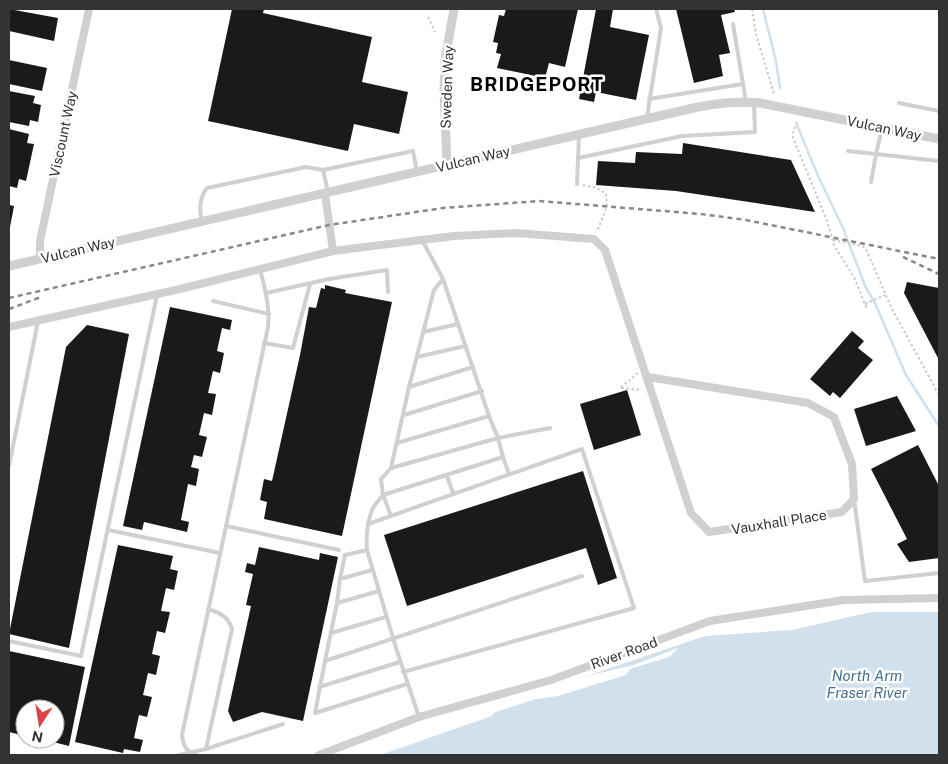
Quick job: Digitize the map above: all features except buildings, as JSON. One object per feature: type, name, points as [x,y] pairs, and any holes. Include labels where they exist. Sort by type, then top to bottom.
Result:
[{"type":"street","name":"Viscount Way","points":[[40,259],[40,241],[89,9]]},
{"type":"street","name":"Sweden Way","points":[[447,165],[444,90],[445,60],[454,9]]},
{"type":"street","name":"Vulcan Way","points":[[9,266],[647,118],[720,103],[750,102],[939,139]]},
{"type":"street","points":[[326,193],[333,251]]},
{"type":"street","points":[[9,327],[158,294],[333,251],[454,236],[516,233],[594,239]]},
{"type":"street","name":"Vauxhall Place","points":[[594,239],[605,250],[691,513],[710,532],[842,512],[854,500]]},
{"type":"street","points":[[648,377],[808,403],[834,417],[852,464],[854,500]]},
{"type":"street","name":"River Road","points":[[318,755],[419,717],[551,680],[710,621],[844,600],[939,598]]},
{"type":"lane","points":[[647,118],[661,28],[656,9]]},
{"type":"lane","points":[[578,158],[682,136],[755,132],[750,102],[743,84],[733,24]]},
{"type":"lane","points":[[650,98],[743,84]]},
{"type":"lane","points":[[899,102],[939,111]]},
{"type":"lane","points":[[871,182],[882,128]]},
{"type":"lane","points":[[577,184],[579,134]]},
{"type":"lane","points":[[202,222],[199,210],[203,193],[207,188],[306,167],[323,170],[413,151],[418,172]]},
{"type":"lane","points":[[848,151],[939,161]]},
{"type":"lane","points":[[323,170],[326,193]]},
{"type":"lane","points":[[422,240],[442,279],[498,438],[508,474]]},
{"type":"lane","points":[[196,755],[183,745],[182,735],[269,314],[260,269]]},
{"type":"lane","points":[[266,293],[329,279],[387,270],[388,292]]},
{"type":"lane","points":[[391,516],[383,495],[381,479],[391,468],[409,387],[434,290],[442,279]]},
{"type":"lane","points":[[264,343],[293,348],[310,284]]},
{"type":"lane","points":[[9,641],[81,656],[158,294]]},
{"type":"lane","points":[[213,301],[269,314]]},
{"type":"lane","points":[[9,466],[38,320]]},
{"type":"lane","points":[[423,332],[458,324]]},
{"type":"lane","points":[[417,357],[465,346]]},
{"type":"lane","points":[[409,387],[473,367]]},
{"type":"lane","points":[[404,415],[482,392]]},
{"type":"lane","points":[[397,443],[489,416]]},
{"type":"lane","points":[[391,468],[498,438],[550,428]]},
{"type":"lane","points":[[368,524],[582,449],[634,608],[403,672]]},
{"type":"lane","points":[[419,717],[403,672],[366,550],[368,524],[374,507],[383,495],[503,456]]},
{"type":"lane","points":[[446,476],[453,493]]},
{"type":"lane","points":[[854,500],[865,581],[939,574]]},
{"type":"lane","points":[[226,526],[339,550]]},
{"type":"lane","points":[[108,530],[220,553]]},
{"type":"lane","points":[[366,550],[345,555],[315,713],[407,684]]},
{"type":"lane","points":[[340,579],[372,570]]},
{"type":"lane","points":[[325,661],[582,576]]},
{"type":"lane","points":[[337,603],[378,591]]},
{"type":"lane","points":[[206,749],[232,629],[229,620],[218,612],[208,609]]},
{"type":"lane","points":[[331,633],[386,617]]},
{"type":"lane","points":[[319,687],[400,662]]},
{"type":"lane","points":[[180,755],[206,749],[283,724]]},
{"type":"path","points":[[752,9],[756,34],[774,94]]},
{"type":"path","points":[[428,17],[435,32]]},
{"type":"path","points":[[797,122],[792,135],[834,240],[854,277],[867,309]]},
{"type":"path","points":[[577,184],[597,188],[606,194],[607,206],[594,239]]},
{"type":"path","points":[[834,240],[862,246],[866,249],[884,295],[939,395]]},
{"type":"path","points":[[866,303],[884,295]]},
{"type":"path","points":[[644,367],[620,388],[652,390]]},
{"type":"water","name":"North Arm Fraser River","points":[[871,612],[939,612],[939,755],[352,755],[705,636],[792,630]]},
{"type":"pier","points":[[678,648],[669,657],[630,669],[626,675],[558,696],[536,699],[495,712],[492,716],[380,755],[350,755],[382,742],[561,682],[634,665]]},
{"type":"waterway","points":[[763,9],[776,61],[780,88]]},
{"type":"waterway","points":[[797,125],[818,176],[843,228],[866,288],[875,303],[906,375],[939,426]]},
{"type":"railway","points":[[9,298],[329,225],[443,208],[539,201],[701,214],[746,220],[939,259]]},
{"type":"railway","points":[[903,257],[939,274]]},
{"type":"railway","points":[[9,309],[41,297]]},
{"type":"district","name":"BRIDGEPORT","points":[[537,84]]}]
